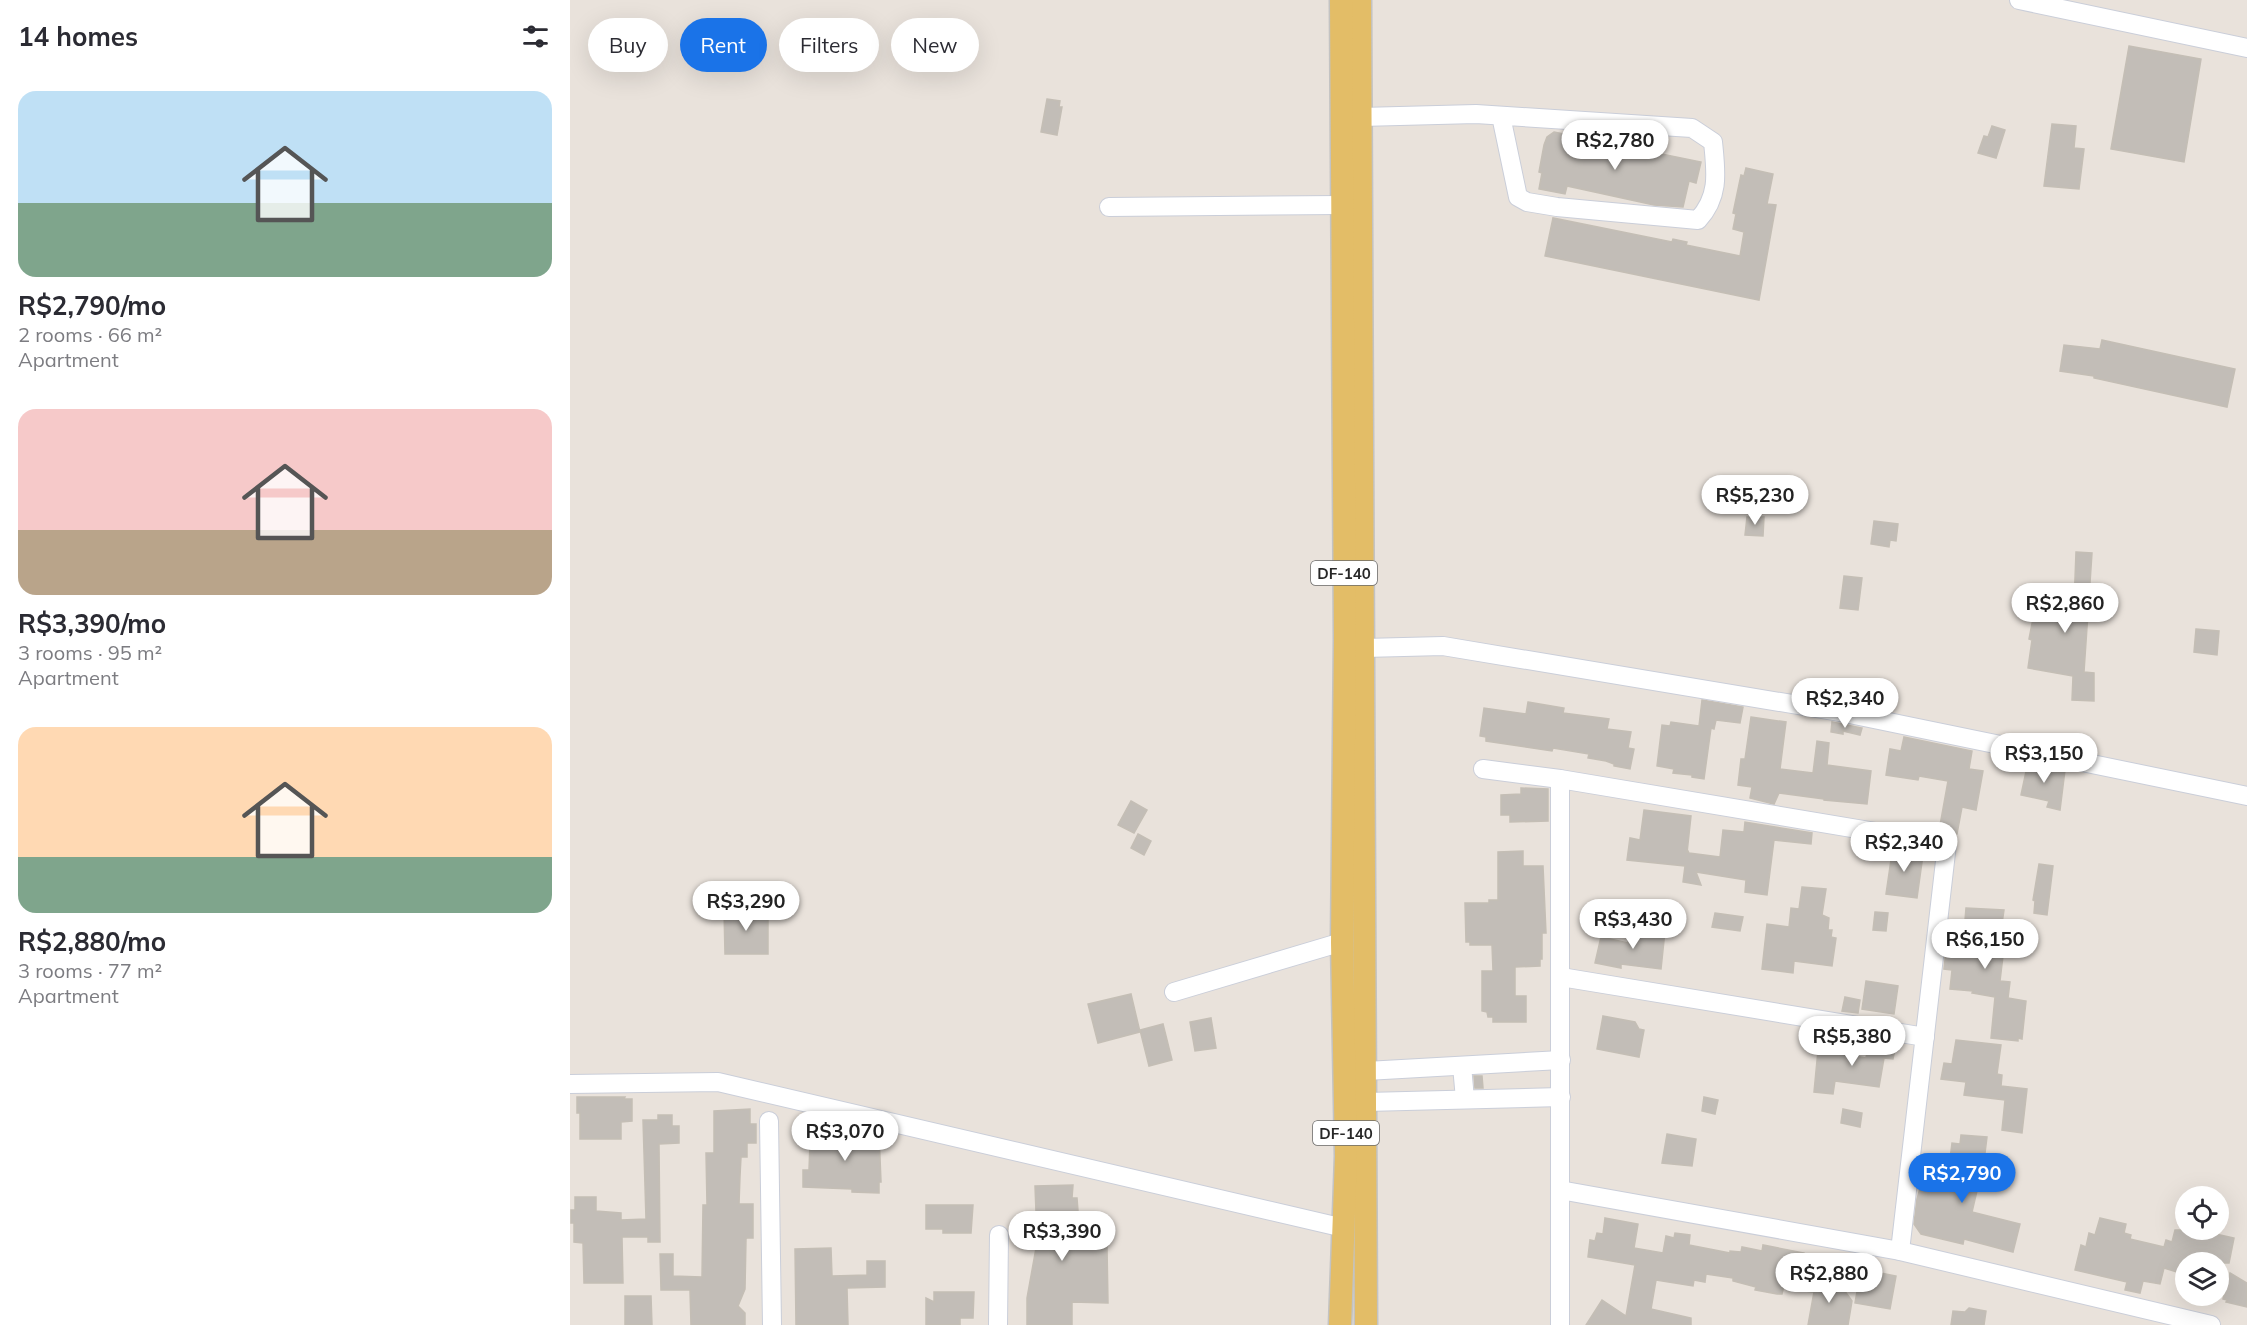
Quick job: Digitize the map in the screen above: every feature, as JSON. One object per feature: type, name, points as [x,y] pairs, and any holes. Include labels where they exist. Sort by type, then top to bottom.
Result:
[{"type":"main road","name":"DF-140","points":[[1340,1325],[1346,1155],[1342,942],[1345,639],[1341,0]]},
{"type":"main road","name":"DF-140","points":[[1360,0],[1366,1325]]},
{"type":"street","points":[[2019,0],[2247,48]]},
{"type":"street","points":[[1361,117],[1476,114],[1692,128],[1713,142],[1716,181],[1708,209],[1698,220],[1557,207],[1527,202],[1518,197],[1501,116]]},
{"type":"street","points":[[1109,207],[1341,205]]},
{"type":"street","points":[[1364,648],[1443,646],[1816,708],[2247,796]]},
{"type":"street","points":[[1483,769],[1560,779],[1947,844],[1900,1251]]},
{"type":"street","points":[[1560,779],[1560,1325]]},
{"type":"street","points":[[1174,992],[1342,942]]},
{"type":"street","points":[[1561,978],[1925,1037]]},
{"type":"street","points":[[1366,1071],[1561,1060]]},
{"type":"street","points":[[1462,1066],[1466,1099]]},
{"type":"street","points":[[570,1084],[718,1082],[1344,1228]]},
{"type":"street","points":[[1366,1102],[1561,1097]]},
{"type":"street","points":[[769,1121],[772,1325]]},
{"type":"street","points":[[1560,1190],[1900,1251],[2211,1325]]},
{"type":"street","points":[[998,1325],[999,1235]]},
{"type":"building","points":[[2129,46],[2201,59],[2184,162],[2111,149]]},
{"type":"building","points":[[1047,99],[1060,101],[1059,107],[1062,107],[1057,135],[1041,132]]},
{"type":"building","points":[[2052,124],[2076,126],[2074,148],[2084,149],[2079,189],[2044,186]]},
{"type":"building","points":[[1992,126],[2005,130],[1996,158],[1978,153],[1984,136],[1988,137]]},
{"type":"building","points":[[1554,132],[1701,162],[1696,183],[1689,181],[1683,207],[1654,205],[1567,186],[1565,194],[1539,189],[1542,173],[1539,172],[1544,145],[1547,137]]},
{"type":"building","points":[[1746,168],[1773,174],[1767,204],[1776,205],[1759,300],[1545,256],[1553,218],[1672,242],[1673,239],[1687,242],[1686,245],[1740,256],[1744,232],[1733,229],[1736,214],[1733,213],[1741,175],[1744,176]]},
{"type":"building","points":[[2102,340],[2235,369],[2227,407],[2094,378],[2094,376],[2060,371],[2064,345],[2100,349]]},
{"type":"building","points":[[1747,517],[1764,517],[1763,536],[1745,535]]},
{"type":"building","points":[[1874,521],[1898,524],[1896,541],[1890,540],[1889,547],[1871,544]]},
{"type":"building","points":[[2076,552],[2092,553],[2084,672],[2094,673],[2094,701],[2072,700],[2073,676],[2028,668],[2032,640],[2029,639],[2037,598],[2074,605]]},
{"type":"building","points":[[1844,576],[1862,578],[1858,610],[1840,608]]},
{"type":"building","points":[[2196,629],[2219,631],[2217,655],[2194,652]]},
{"type":"building","points":[[1702,700],[1743,707],[1740,723],[1716,720],[1714,729],[1711,728],[1704,779],[1673,773],[1674,769],[1657,766],[1662,725],[1670,726],[1671,722],[1699,726]]},
{"type":"building","points":[[1528,702],[1564,708],[1563,713],[1609,719],[1607,729],[1631,732],[1628,748],[1634,749],[1630,769],[1588,758],[1589,754],[1486,741],[1486,737],[1480,736],[1484,708],[1526,714]]},
{"type":"building","points":[[1751,717],[1786,722],[1780,769],[1813,773],[1817,741],[1829,743],[1827,765],[1871,771],[1867,804],[1779,793],[1774,804],[1750,798],[1752,787],[1738,785],[1741,759],[1745,759]]},
{"type":"building","points":[[1832,722],[1862,728],[1860,735],[1843,731],[1843,734],[1831,732]]},
{"type":"building","points":[[1904,737],[1972,751],[1969,769],[1983,771],[1976,810],[1962,807],[1957,834],[1939,831],[1948,781],[1919,776],[1918,780],[1886,775],[1890,749],[1901,751]]},
{"type":"building","points":[[2028,762],[2065,770],[2060,810],[2047,807],[2049,801],[2021,795]]},
{"type":"building","points":[[1521,788],[1548,789],[1548,821],[1510,822],[1510,815],[1501,815],[1501,795],[1521,794]]},
{"type":"building","points":[[1131,801],[1147,810],[1134,833],[1118,825]]},
{"type":"building","points":[[1644,810],[1691,816],[1687,850],[1689,853],[1720,857],[1723,830],[1744,832],[1745,822],[1812,833],[1811,844],[1774,840],[1767,895],[1745,892],[1746,880],[1696,872],[1701,885],[1683,882],[1685,866],[1627,860],[1630,838],[1640,840]]},
{"type":"building","points":[[1138,834],[1151,841],[1144,855],[1131,848]]},
{"type":"building","points":[[1893,846],[1910,849],[1909,853],[1923,855],[1917,898],[1886,894]]},
{"type":"building","points":[[1523,851],[1523,866],[1543,866],[1546,933],[1542,933],[1542,959],[1540,959],[1540,966],[1515,967],[1515,996],[1526,996],[1526,1022],[1493,1022],[1493,1017],[1488,1017],[1487,1012],[1482,1011],[1482,971],[1493,971],[1492,945],[1470,945],[1470,942],[1466,942],[1465,903],[1489,903],[1489,900],[1498,900],[1498,852]]},
{"type":"building","points":[[2039,864],[2053,866],[2047,915],[2034,913],[2035,901],[2033,900]]},
{"type":"building","points":[[1802,887],[1826,889],[1822,915],[1829,918],[1828,930],[1832,930],[1831,937],[1836,938],[1832,966],[1794,961],[1793,973],[1762,969],[1767,924],[1789,927],[1791,908],[1799,909]]},
{"type":"building","points":[[1966,908],[2004,910],[2001,930],[1998,930],[1996,955],[2003,956],[2000,981],[2010,982],[2008,998],[2026,1001],[2022,1039],[2018,1038],[2018,1041],[1991,1038],[1995,997],[1972,993],[1973,991],[1950,989],[1952,970],[1944,969],[1947,940],[1958,941],[1959,932],[1964,932]]},
{"type":"building","points":[[724,910],[768,910],[768,954],[725,954]]},
{"type":"building","points":[[1875,912],[1888,913],[1886,931],[1873,930]]},
{"type":"building","points":[[1715,913],[1743,917],[1740,931],[1712,927]]},
{"type":"building","points":[[1630,927],[1665,931],[1661,969],[1621,964],[1621,968],[1595,963],[1601,937],[1628,943]]},
{"type":"building","points":[[1866,981],[1898,986],[1894,1014],[1862,1009]]},
{"type":"building","points":[[1131,994],[1140,1032],[1098,1043],[1088,1004]]},
{"type":"building","points":[[1845,997],[1860,1000],[1858,1013],[1842,1011]]},
{"type":"building","points":[[1603,1016],[1635,1022],[1639,1029],[1644,1030],[1639,1057],[1597,1049]]},
{"type":"building","points":[[1211,1018],[1216,1048],[1195,1051],[1190,1022]]},
{"type":"building","points":[[1163,1024],[1172,1060],[1149,1066],[1140,1030]]},
{"type":"building","points":[[1956,1040],[2001,1045],[1997,1074],[2002,1075],[2001,1086],[2027,1089],[2022,1133],[2002,1130],[2005,1100],[1964,1095],[1966,1082],[1941,1079],[1944,1063],[1952,1064]]},
{"type":"building","points":[[1869,1041],[1896,1044],[1893,1059],[1884,1058],[1879,1087],[1835,1081],[1833,1094],[1814,1092],[1818,1050],[1866,1058]]},
{"type":"building","points":[[1474,1076],[1482,1076],[1483,1088],[1475,1088]]},
{"type":"building","points":[[577,1097],[632,1099],[632,1121],[621,1122],[621,1139],[580,1139],[580,1113],[577,1113]]},
{"type":"building","points":[[1704,1097],[1718,1100],[1715,1114],[1702,1111]]},
{"type":"building","points":[[750,1109],[750,1124],[756,1124],[756,1143],[747,1143],[747,1157],[741,1157],[739,1204],[753,1204],[753,1238],[746,1239],[745,1289],[738,1306],[745,1313],[745,1325],[691,1325],[690,1290],[661,1290],[660,1254],[673,1254],[673,1276],[702,1277],[703,1205],[707,1205],[706,1153],[714,1153],[714,1111]]},
{"type":"building","points":[[1843,1109],[1862,1113],[1860,1127],[1841,1123]]},
{"type":"building","points":[[658,1115],[672,1115],[672,1126],[679,1126],[679,1143],[659,1144],[660,1242],[648,1242],[648,1237],[622,1237],[623,1283],[584,1283],[583,1243],[574,1242],[574,1223],[571,1223],[571,1210],[575,1210],[575,1197],[596,1197],[596,1211],[621,1213],[621,1220],[646,1219],[643,1120],[658,1120]]},
{"type":"building","points":[[825,1130],[879,1133],[881,1182],[879,1182],[879,1193],[852,1192],[852,1189],[803,1187],[803,1170],[809,1170],[810,1143],[825,1143]]},
{"type":"building","points":[[1667,1134],[1696,1139],[1692,1166],[1662,1163]]},
{"type":"building","points":[[1961,1135],[1987,1137],[1984,1161],[1972,1212],[2020,1224],[2013,1252],[1964,1239],[1963,1244],[1921,1234],[1914,1224],[1917,1199],[1923,1178],[1953,1185],[1953,1182],[1977,1187],[1950,1159],[1952,1143],[1960,1144]]},
{"type":"building","points":[[1073,1185],[1072,1198],[1077,1198],[1078,1211],[1073,1211],[1072,1244],[1107,1247],[1108,1303],[1072,1302],[1072,1325],[1027,1325],[1027,1298],[1038,1237],[1033,1237],[1033,1213],[1036,1212],[1035,1186]]},
{"type":"building","points":[[926,1205],[973,1205],[971,1233],[943,1233],[943,1229],[926,1229]]},
{"type":"building","points":[[1605,1218],[1638,1224],[1634,1248],[1663,1253],[1666,1236],[1674,1238],[1675,1233],[1690,1235],[1689,1245],[1730,1253],[1730,1251],[1741,1252],[1742,1247],[1762,1251],[1763,1245],[1804,1253],[1799,1279],[1786,1276],[1782,1294],[1755,1290],[1756,1287],[1733,1281],[1733,1278],[1706,1274],[1705,1282],[1694,1280],[1693,1286],[1656,1280],[1651,1309],[1691,1318],[1691,1325],[1586,1325],[1602,1300],[1626,1316],[1635,1265],[1588,1257],[1590,1240],[1595,1241],[1597,1233],[1603,1234]]},
{"type":"building","points":[[2100,1218],[2126,1224],[2124,1233],[2131,1235],[2130,1239],[2164,1247],[2166,1240],[2172,1242],[2175,1230],[2175,1240],[2229,1240],[2229,1237],[2234,1238],[2229,1263],[2229,1252],[2175,1252],[2175,1271],[2164,1268],[2160,1284],[2143,1281],[2140,1293],[2125,1290],[2127,1282],[2075,1270],[2081,1245],[2086,1247],[2089,1233],[2095,1235]]},
{"type":"building","points":[[831,1248],[832,1276],[867,1275],[867,1261],[885,1261],[885,1287],[847,1288],[848,1325],[796,1325],[795,1249]]},
{"type":"building","points":[[1861,1269],[1896,1276],[1890,1309],[1855,1303]]},
{"type":"building","points":[[2230,1273],[2247,1283],[2247,1307],[2229,1303]]},
{"type":"building","points":[[1823,1277],[1836,1279],[1852,1301],[1848,1325],[1808,1325],[1814,1292],[1804,1291]]},
{"type":"building","points":[[934,1292],[974,1292],[973,1318],[960,1318],[960,1325],[926,1325],[926,1298],[934,1302]]},
{"type":"building","points":[[625,1296],[651,1296],[652,1325],[625,1325]]},
{"type":"building","points":[[1969,1308],[1986,1311],[1984,1325],[1951,1325],[1953,1311],[1965,1312]]}]
